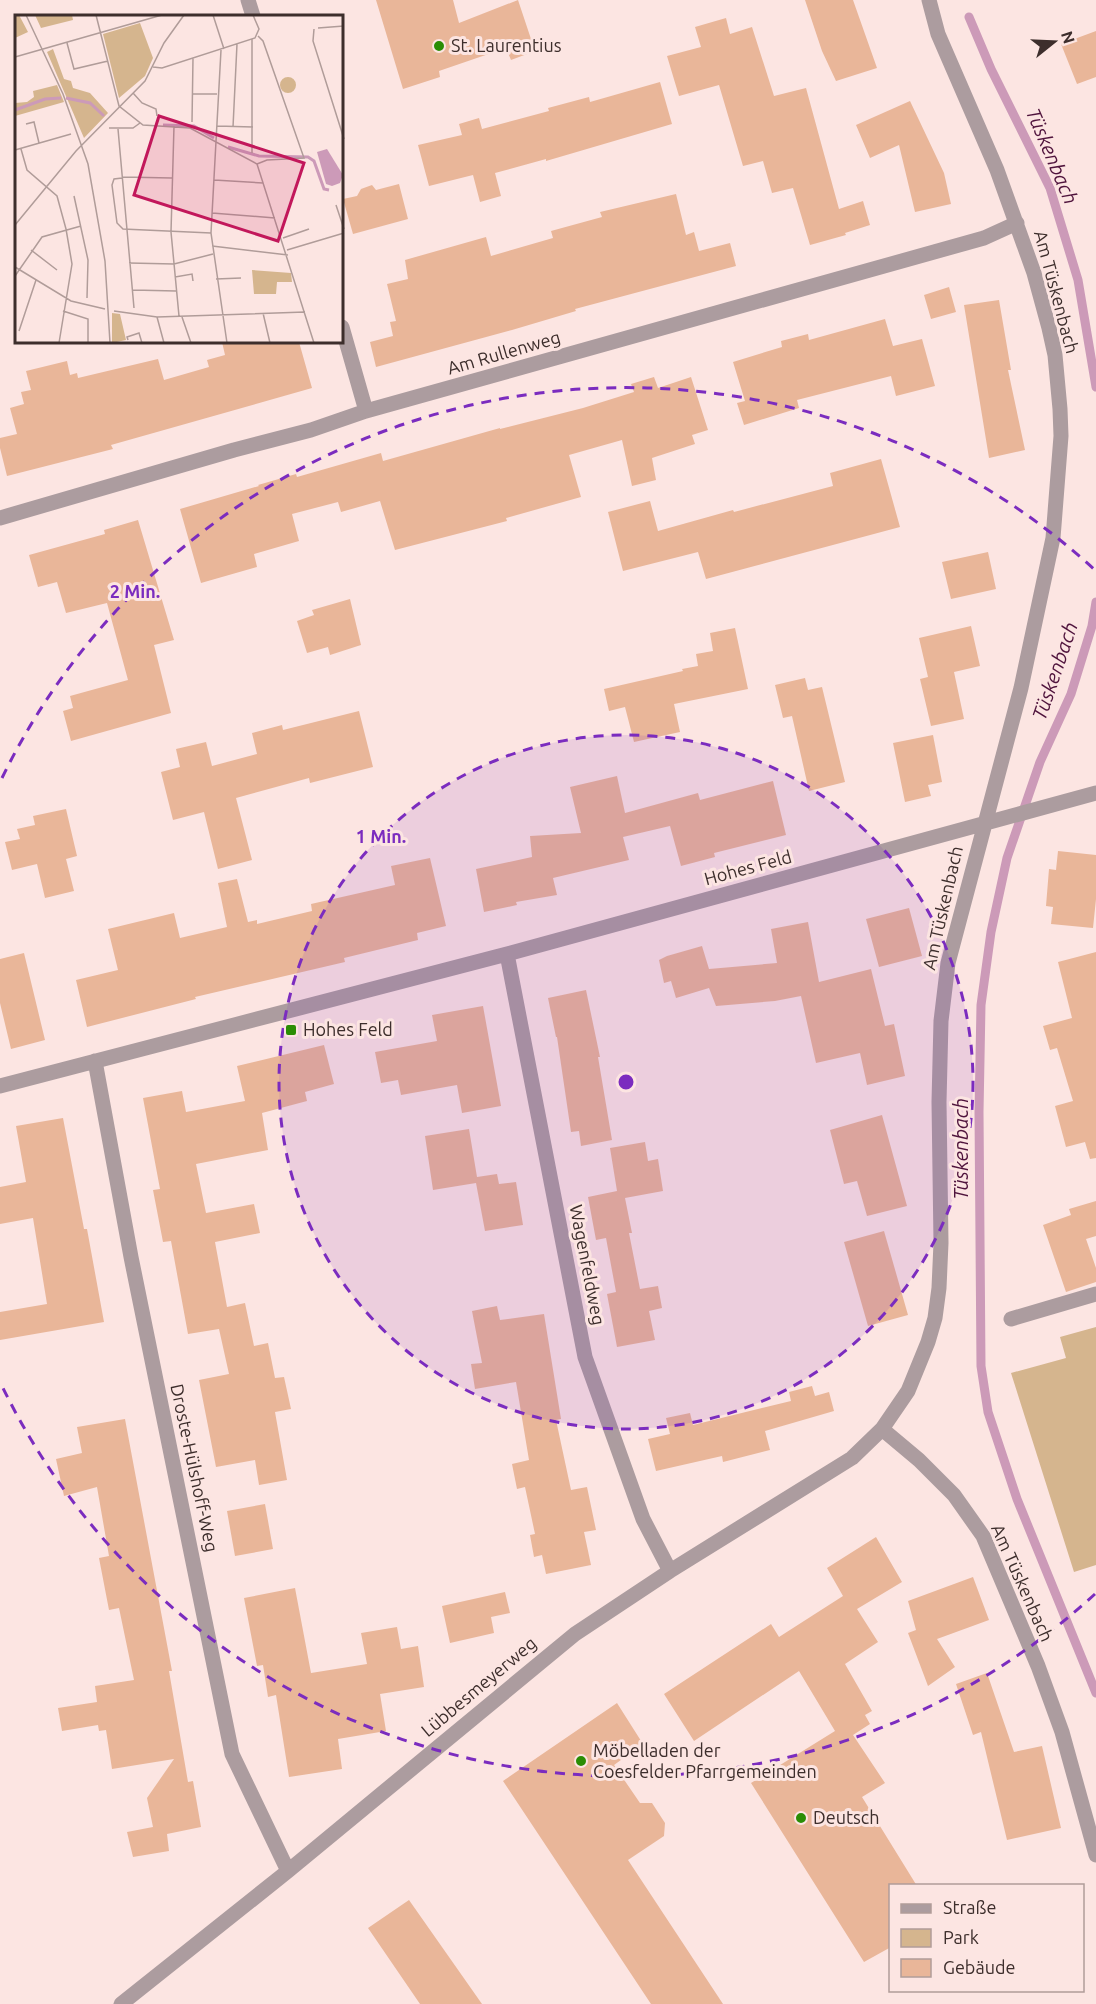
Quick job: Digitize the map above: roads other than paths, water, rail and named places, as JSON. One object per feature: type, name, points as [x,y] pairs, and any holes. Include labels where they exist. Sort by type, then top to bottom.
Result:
[{"type":"street","points":[[248,0],[253,15]]},
{"type":"street","name":"Am Tüskenbach","points":[[929,0],[938,34],[997,170],[1017,223],[1049,328],[1058,382],[1061,436],[1053,538],[1021,688],[989,823],[948,963],[941,1022],[939,1102],[941,1242],[935,1318],[908,1391],[882,1429],[920,1460],[954,1495],[983,1536],[1038,1666],[1062,1732],[1096,1855]]},
{"type":"street","name":"Am Rullenweg","points":[[0,518],[223,453],[311,430],[366,411],[984,238],[1017,223]]},
{"type":"street","points":[[344,334],[366,411]]},
{"type":"street","name":"Hohes Feld","points":[[0,1086],[276,1012],[507,954],[1096,793]]},
{"type":"street","name":"Wagenfeldweg","points":[[507,954],[585,1357],[643,1519],[670,1571]]},
{"type":"street","name":"Droste-Hülshoff-Weg","points":[[95,1061],[130,1257],[232,1754],[288,1871]]},
{"type":"street","points":[[1011,1319],[1096,1294]]},
{"type":"street","name":"Lübbesmeyerweg","points":[[121,2004],[288,1871],[575,1634],[670,1571],[852,1458],[882,1429]]},
{"type":"waterway","name":"Tüskenbach","points":[[969,17],[991,69],[1050,188],[1078,280],[1096,387]]},
{"type":"waterway","name":"Tüskenbach","points":[[1096,602],[1092,626],[1071,694],[1040,762],[1007,858],[991,932],[981,1005],[979,1112],[981,1366],[988,1412],[1017,1499],[1096,1693]]},
{"type":"place","name":"St. Laurentius","points":[[439,46]]},
{"type":"place","name":"Hohes Feld","points":[[291,1030]]},
{"type":"place","name":"Möbelladen der Coesfelder Pfarrgemeinden","points":[[581,1761]]},
{"type":"place","name":"Deutsch","points":[[801,1818]]}]
